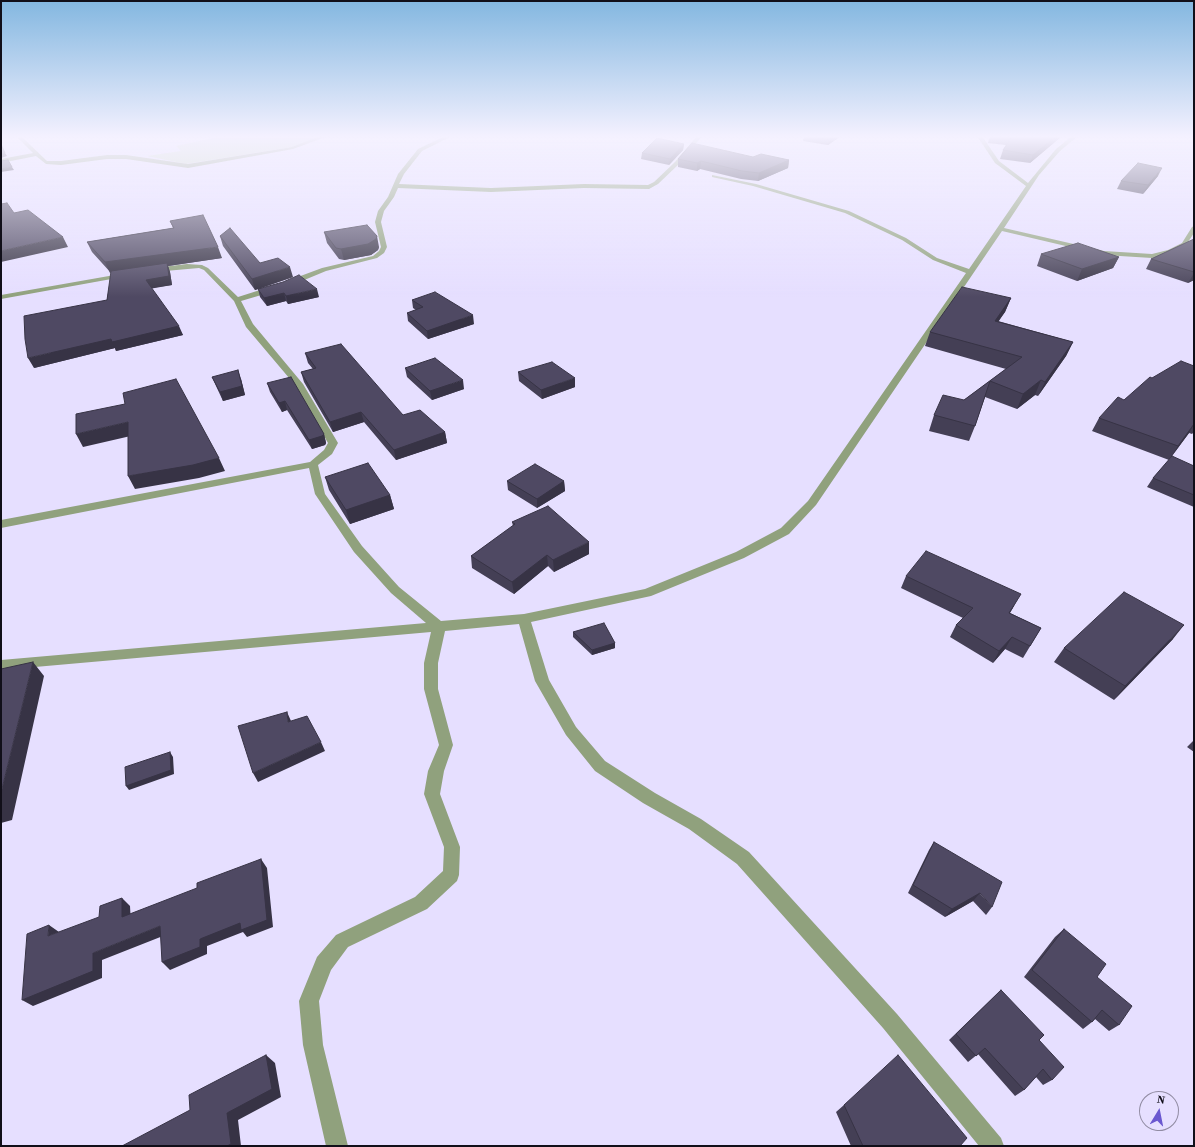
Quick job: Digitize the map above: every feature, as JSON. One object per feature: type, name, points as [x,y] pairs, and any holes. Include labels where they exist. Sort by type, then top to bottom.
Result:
[{"type":"street","points":[[237,300],[282,286],[324,269],[375,257],[382,252],[384,247],[378,222],[381,211],[391,197],[394,190]]},
{"type":"street","points":[[480,190],[502,190]]},
{"type":"street","points":[[772,190],[847,212],[904,240],[935,259],[970,272]]},
{"type":"street","points":[[1,665],[524,619],[647,593],[740,555],[785,531],[812,503],[1027,190]]},
{"type":"street","points":[[1000,229],[1104,253],[1152,256],[1170,252],[1184,244],[1194,228]]},
{"type":"street","points":[[1,297],[140,272],[187,266],[200,266],[206,269],[237,300],[249,325],[299,384],[333,443],[328,452],[313,464],[1,524]]},
{"type":"street","points":[[313,464],[320,494],[346,529],[358,549],[395,590],[439,627]]},
{"type":"street","points":[[524,619],[542,681],[571,731],[600,766],[649,798],[695,824],[743,858],[890,1021],[993,1146]]},
{"type":"street","points":[[337,1146],[313,1045],[309,1001],[324,964],[342,941],[421,903],[451,875],[452,847],[432,794],[436,771],[446,745],[431,689],[431,663],[439,627]]},
{"type":"building","points":[[7,203],[14,213],[28,210],[63,237],[1,251],[1,204]]},
{"type":"building","points":[[203,215],[218,247],[105,262],[87,242],[174,228],[170,221]]},
{"type":"building","points":[[367,225],[377,236],[376,239],[368,244],[341,249],[336,248],[324,232]]},
{"type":"building","points":[[230,228],[260,263],[278,258],[290,267],[252,279],[220,236]]},
{"type":"building","points":[[1194,239],[1194,272],[1151,259]]},
{"type":"building","points":[[1078,243],[1119,257],[1082,269],[1041,254]]},
{"type":"building","points":[[167,263],[169,276],[146,280],[179,326],[112,342],[111,339],[28,358],[24,316],[107,300],[111,271]]},
{"type":"building","points":[[299,275],[317,289],[286,296],[284,293],[264,298],[258,289],[283,282]]},
{"type":"building","points":[[962,287],[1011,298],[995,321],[1073,342],[1045,382],[1041,380],[1023,394],[990,381],[975,426],[934,415],[943,395],[964,400],[1022,357],[930,332]]},
{"type":"building","points":[[435,292],[473,315],[427,331],[407,313],[423,307],[412,300]]},
{"type":"building","points":[[341,344],[403,415],[420,410],[445,432],[394,450],[361,412],[330,422],[301,372],[316,368],[305,353]]},
{"type":"building","points":[[435,358],[463,380],[430,391],[405,368]]},
{"type":"building","points":[[1181,361],[1194,366],[1194,424],[1178,446],[1099,418],[1118,397],[1124,400],[1150,377],[1152,378]]},
{"type":"building","points":[[552,362],[575,378],[541,390],[518,372]]},
{"type":"building","points":[[238,370],[242,386],[220,392],[212,377]]},
{"type":"building","points":[[291,377],[324,434],[322,436],[309,440],[285,401],[279,403],[267,383]]},
{"type":"building","points":[[176,379],[219,458],[193,465],[128,476],[128,422],[76,434],[76,414],[125,404],[123,393]]},
{"type":"building","points":[[1172,456],[1194,466],[1194,495],[1153,478]]},
{"type":"building","points":[[368,463],[390,495],[346,510],[325,477]]},
{"type":"building","points":[[535,464],[564,481],[537,499],[507,481]]},
{"type":"building","points":[[548,506],[589,542],[553,560],[547,555],[512,582],[471,556],[515,524],[512,522]]},
{"type":"building","points":[[926,551],[1021,594],[1009,613],[1041,628],[1030,646],[1012,637],[999,651],[956,625],[973,608],[906,576]]},
{"type":"building","points":[[1124,592],[1184,625],[1125,686],[1064,648]]},
{"type":"building","points":[[604,623],[615,643],[592,650],[573,632]]},
{"type":"building","points":[[33,662],[1,793],[1,669]]},
{"type":"building","points":[[287,712],[288,722],[307,716],[321,742],[253,773],[238,726]]},
{"type":"building","points":[[170,752],[171,770],[126,786],[125,767]]},
{"type":"building","points":[[934,842],[1002,882],[992,907],[980,893],[952,909],[913,885]]},
{"type":"building","points":[[261,859],[267,920],[241,930],[240,923],[200,939],[200,947],[162,962],[160,926],[93,953],[93,971],[22,1000],[27,934],[49,925],[48,936],[99,917],[100,906],[122,898],[122,917],[197,888],[197,883]]},
{"type":"building","points":[[1064,929],[1106,964],[1097,977],[1132,1006],[1119,1025],[1102,1010],[1092,1022],[1032,970]]},
{"type":"building","points":[[1001,990],[1044,1035],[1039,1040],[1064,1067],[1052,1080],[1043,1069],[1024,1090],[985,1048],[976,1056],[956,1034]]},
{"type":"building","points":[[266,1055],[272,1089],[227,1113],[231,1144],[227,1146],[122,1146],[190,1110],[189,1095]]},
{"type":"building","points":[[898,1055],[967,1138],[960,1146],[863,1146],[844,1105]]}]
